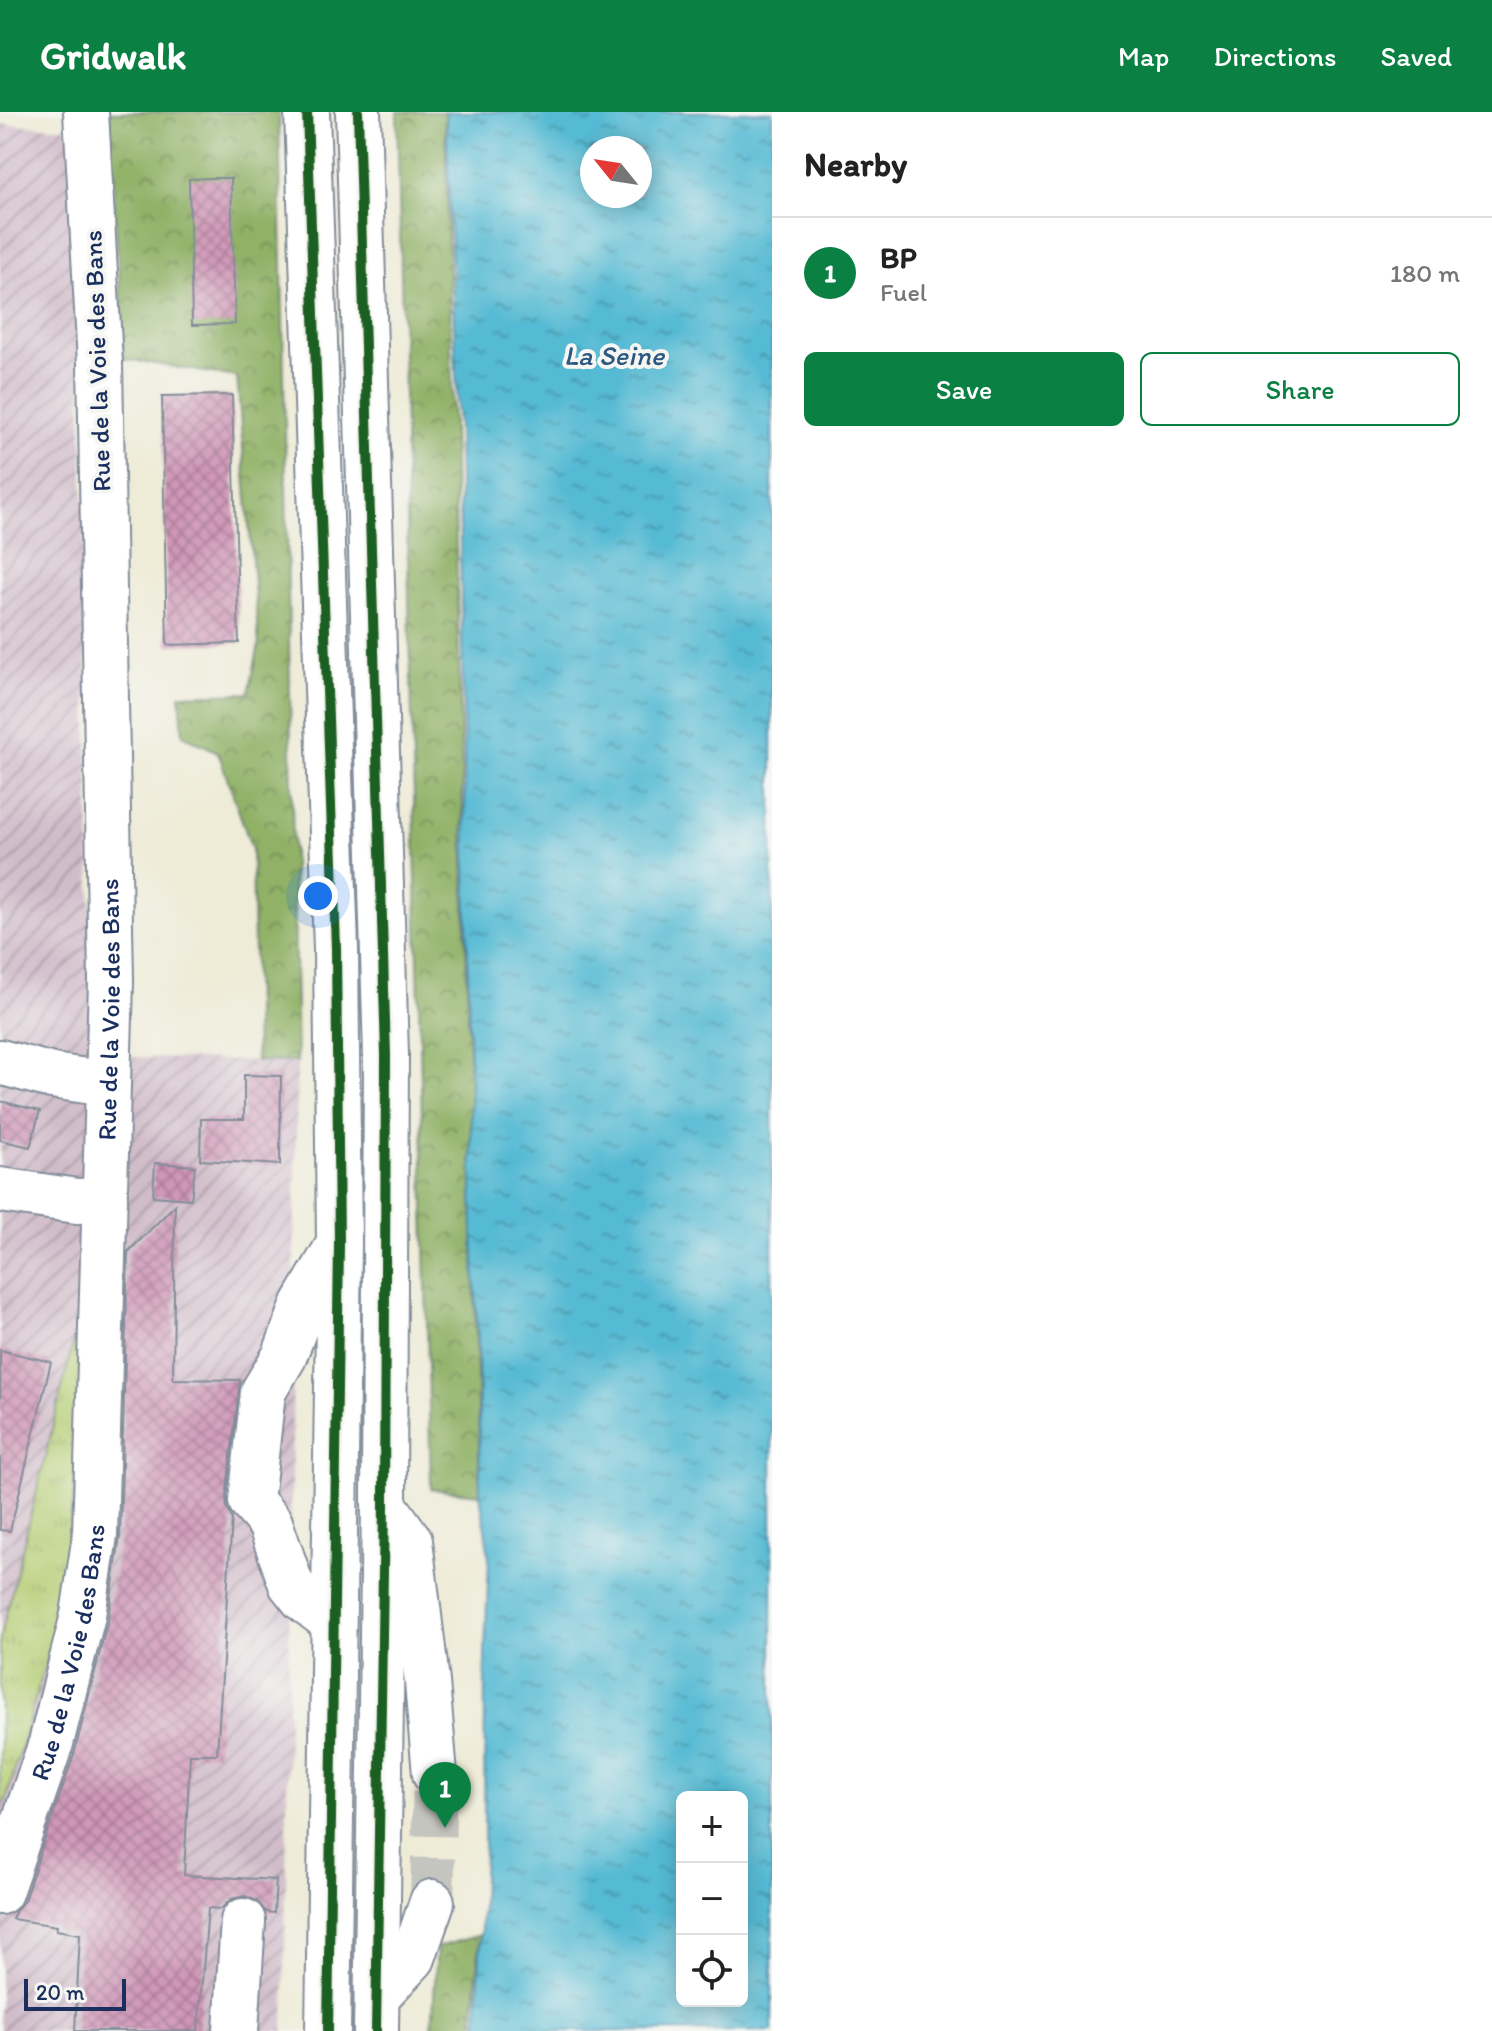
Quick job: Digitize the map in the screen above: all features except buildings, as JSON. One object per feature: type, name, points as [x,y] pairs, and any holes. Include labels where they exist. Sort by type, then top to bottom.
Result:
[{"type":"main road","name":"Rue de la Voie des Bans","points":[[4,1864],[51,1743],[83,1615],[95,1535],[111,981],[100,379],[86,112]]},
{"type":"main road","points":[[307,112],[336,949],[339,1244],[328,2031]]},
{"type":"main road","points":[[358,112],[386,1055],[384,1505],[376,2013]]},
{"type":"main road","points":[[0,1062],[52,1076],[107,1084]]},
{"type":"main road","points":[[0,1190],[77,1201],[105,1200]]},
{"type":"main road","points":[[333,1622],[303,1599],[291,1584],[270,1523],[251,1501],[263,1392],[284,1357],[304,1304],[339,1244]]},
{"type":"main road","points":[[384,1505],[410,1541],[435,1774]]},
{"type":"main road","points":[[376,2013],[413,1958],[432,1902]]},
{"type":"main road","points":[[236,2031],[243,1921]]},
{"type":"shaded area","points":[[0,124],[76,128],[94,1056],[297,1062],[284,2031],[0,2031]]},
{"type":"green space","points":[[109,112],[279,112],[297,1062],[256,1061],[252,849],[218,752],[183,735],[180,695],[249,693],[259,645],[237,377],[124,359]]},
{"type":"green space","points":[[397,112],[445,112],[480,1494],[431,1489]]},
{"type":"green space","points":[[81,1312],[83,1413],[60,1612],[6,1800],[0,1806],[0,1639]]},
{"type":"green space","points":[[480,1935],[473,2031],[432,2031],[437,1947]]},
{"type":"water","name":"La Seine","points":[[446,112],[772,112],[772,2031],[477,2031],[484,1850],[485,1649],[489,1557],[480,1494],[458,428]]},
{"type":"tunnel","points":[[432,1902],[435,1774]]},
{"type":"cycle path","points":[[307,112],[336,949],[339,1244],[328,2031]]},
{"type":"cycle path","points":[[358,112],[386,1055],[384,1505],[376,2031]]},
{"type":"place","name":"BP","points":[[445,1828]]}]
